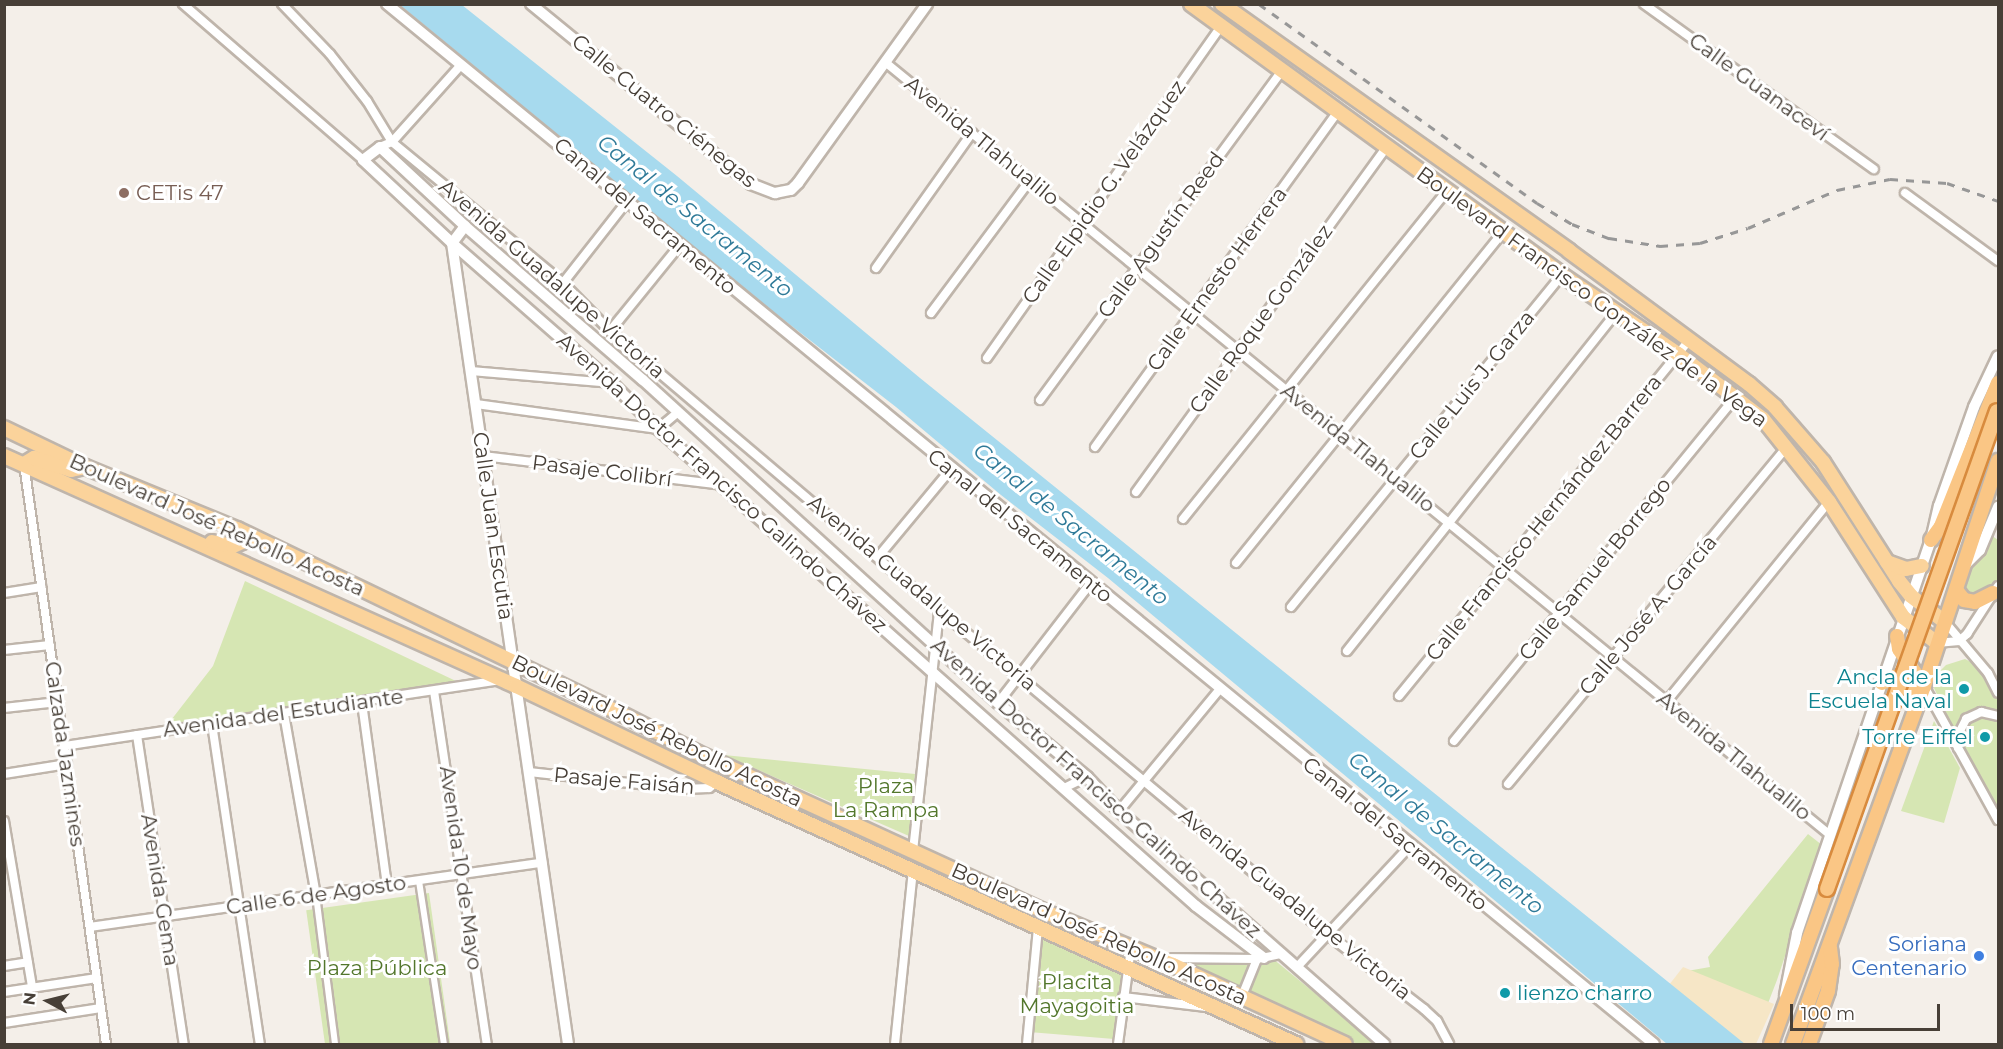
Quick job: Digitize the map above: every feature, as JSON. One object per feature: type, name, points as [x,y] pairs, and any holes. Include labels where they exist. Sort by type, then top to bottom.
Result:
[{"type":"highway","points":[[1931,540],[1941,526],[1998,382]]},
{"type":"highway","points":[[1772,1044],[1998,407]]},
{"type":"highway","points":[[1793,1044],[1924,686],[1998,461]]},
{"type":"highway","points":[[1956,590],[1964,600],[1975,602],[1996,589]]},
{"type":"highway","points":[[1897,636],[1899,649],[1924,686]]},
{"type":"highway","points":[[1882,683],[1895,677],[1905,681],[1914,696],[1915,709]]},
{"type":"highway","points":[[1809,1044],[1828,990],[1832,964],[1829,943]]},
{"type":"highway","points":[[1763,1044],[1777,1029]]},
{"type":"main road","name":"Boulevard Francisco González de la Vega","points":[[1191,4],[1503,232],[1736,397],[1771,427],[1788,447],[1829,502],[1903,617],[1937,643]]},
{"type":"main road","name":"Boulevard Francisco González de la Vega","points":[[1222,4],[1569,251],[1749,384],[1801,434],[1846,496],[1911,596],[1945,622]]},
{"type":"main road","name":"Boulevard José Rebollo Acosta","points":[[4,428],[85,467],[248,535],[616,711],[696,752],[993,888],[1156,957],[1345,1044]]},
{"type":"main road","name":"Boulevard José Rebollo Acosta","points":[[4,456],[516,686],[717,782],[1296,1044]]},
{"type":"main road","points":[[24,464],[34,458],[71,470],[85,467]]},
{"type":"main road","points":[[178,534],[229,546],[242,542],[248,535]]},
{"type":"main road","points":[[1887,562],[1906,569],[1922,566]]},
{"type":"main road","points":[[913,871],[928,866],[978,887],[993,888]]},
{"type":"street","name":"Avenida Doctor Francisco Galindo Chávez","points":[[183,4],[363,160],[452,243],[612,383],[658,429],[1196,906],[1261,958]]},
{"type":"street","name":"Avenida Guadalupe Victoria","points":[[282,4],[330,54],[367,101],[392,142],[563,283],[610,331],[939,610],[1327,934],[1430,1015],[1445,1033],[1449,1044]]},
{"type":"street","name":"Canal del Sacramento","points":[[387,4],[460,66],[628,200],[679,246],[1219,690],[1654,1044]]},
{"type":"street","name":"Calle Cuatro Ciénegas","points":[[531,4],[751,184],[768,192],[783,192],[798,183],[927,4]]},
{"type":"street","name":"Calle Guanaceví","points":[[1644,4],[1874,169]]},
{"type":"street","name":"Calle Elpidio G. Velázquez","points":[[987,358],[1221,26]]},
{"type":"street","name":"Avenida Tlahualilo","points":[[885,62],[1830,835]]},
{"type":"street","points":[[363,160],[380,147],[392,142],[460,66]]},
{"type":"street","name":"Calle Agustín Reed","points":[[1041,400],[1282,70]]},
{"type":"street","name":"Calle Ernesto Herrera","points":[[1095,447],[1338,111]]},
{"type":"street","points":[[876,268],[972,133]]},
{"type":"street","name":"Avenida Doctor Francisco Galindo Chávez","points":[[380,147],[465,226],[678,412],[998,703],[1087,777],[1119,811],[1383,1044]]},
{"type":"street","name":"Calle Roque González","points":[[1136,492],[1387,147]]},
{"type":"street","points":[[931,313],[1030,180]]},
{"type":"street","points":[[1183,519],[1447,191]]},
{"type":"street","points":[[1905,193],[1998,261]]},
{"type":"street","points":[[563,283],[628,200]]},
{"type":"street","points":[[452,243],[465,226]]},
{"type":"street","points":[[1236,563],[1503,232]]},
{"type":"street","name":"Calle Juan Escutia","points":[[452,243],[568,1044]]},
{"type":"street","points":[[610,331],[679,246]]},
{"type":"street","name":"Calle Luis J. Garza","points":[[1291,607],[1562,274]]},
{"type":"street","points":[[1347,651],[1617,312]]},
{"type":"street","name":"Calle Francisco Hernández Barrera","points":[[1399,696],[1689,341]]},
{"type":"street","points":[[1785,1009],[1786,985],[1795,941],[1931,540],[1939,506],[1963,435],[1998,356]]},
{"type":"street","points":[[471,371],[612,383]]},
{"type":"street","name":"Calle Samuel Borrego","points":[[1454,741],[1736,397]]},
{"type":"street","points":[[476,404],[658,429],[678,412]]},
{"type":"street","name":"Calle José A. García","points":[[1508,784],[1788,447]]},
{"type":"street","name":"Pasaje Colibrí","points":[[483,456],[722,485]]},
{"type":"street","name":"Calzada Jazmines","points":[[24,464],[106,1044]]},
{"type":"street","points":[[878,557],[951,469]]},
{"type":"street","points":[[1667,701],[1829,502]]},
{"type":"street","points":[[1962,568],[1980,550],[1998,507]]},
{"type":"street","points":[[998,703],[1090,584]]},
{"type":"street","points":[[4,593],[42,587]]},
{"type":"street","points":[[1937,643],[1959,641],[1984,612],[1996,589]]},
{"type":"street","points":[[912,851],[939,610]]},
{"type":"street","points":[[1945,622],[1988,673],[1998,693]]},
{"type":"street","points":[[4,650],[50,645]]},
{"type":"street","name":"Avenida del Estudiante","points":[[64,746],[362,703],[502,680]]},
{"type":"street","points":[[1924,686],[1998,820]]},
{"type":"street","points":[[1119,811],[1219,690]]},
{"type":"street","name":"Avenida 10 de Mayo","points":[[434,691],[487,1044]]},
{"type":"street","points":[[4,708],[58,702]]},
{"type":"street","points":[[362,703],[387,885]]},
{"type":"street","points":[[1958,748],[1959,733],[1966,719],[1981,712],[1998,716]]},
{"type":"street","points":[[284,714],[316,895],[335,1044]]},
{"type":"street","points":[[212,724],[260,1044]]},
{"type":"street","name":"Avenida Gema","points":[[137,735],[184,1044]]},
{"type":"street","points":[[4,774],[67,764]]},
{"type":"street","name":"Pasaje Faisán","points":[[529,772],[682,789],[709,788],[717,782]]},
{"type":"street","points":[[1064,788],[1087,777]]},
{"type":"street","points":[[4,821],[32,987]]},
{"type":"street","points":[[1297,967],[1410,846]]},
{"type":"street","name":"Calle 6 de Agosto","points":[[90,927],[542,863]]},
{"type":"street","points":[[896,1044],[913,871]]},
{"type":"street","points":[[419,881],[444,1044]]},
{"type":"street","points":[[1027,1044],[1038,927]]},
{"type":"street","points":[[1118,1044],[1131,948]]},
{"type":"street","points":[[1156,957],[1261,958],[1281,954]]},
{"type":"street","points":[[1242,996],[1261,958]]},
{"type":"street","points":[[4,966],[28,962]]},
{"type":"street","points":[[4,992],[97,978]]},
{"type":"street","points":[[1123,998],[1216,1008]]},
{"type":"street","points":[[4,1023],[101,1008]]},
{"type":"green space","points":[[1991,535],[1998,540],[1998,580],[1991,592],[1967,599],[1959,589],[1966,570]]},
{"type":"green space","points":[[245,581],[458,682],[168,724],[213,666]]},
{"type":"green space","points":[[1965,659],[1981,667],[1998,695],[1998,809],[1957,736],[1934,688],[1940,671],[1946,665]]},
{"type":"green space","points":[[1934,721],[1960,768],[1944,823],[1901,811]]},
{"type":"green space","name":"Plaza La Rampa","points":[[724,755],[915,774],[909,836]]},
{"type":"green space","points":[[1808,834],[1822,845],[1777,980],[1755,1037],[1687,971],[1710,967],[1708,957]]},
{"type":"green space","name":"Plaza Pública","points":[[429,893],[450,1044],[325,1044],[306,910]]},
{"type":"green space","name":"Placita Mayagoitia","points":[[1040,930],[1123,968],[1114,1039],[1029,1032]]},
{"type":"green space","points":[[1272,958],[1377,1044],[1357,1044],[1176,960]]},
{"type":"sand","points":[[1683,967],[1774,1004],[1756,1044],[1686,1044],[1662,994]]},
{"type":"water","name":"Canal de Sacramento","points":[[400,5],[462,5],[677,176],[920,378],[1745,1044],[1667,1044],[1108,578],[1001,495],[896,407],[726,275]]},
{"type":"railway","points":[[1259,4],[1537,203],[1572,224],[1609,238],[1660,246],[1700,243],[1748,228],[1837,190],[1890,179],[1947,183],[1998,201]]},
{"type":"place","name":"CETis 47","points":[[124,193]]},
{"type":"place","name":"Ancla de la Escuela Naval","points":[[1964,689]]},
{"type":"place","name":"Torre Eiffel","points":[[1985,737]]},
{"type":"place","name":"Soriana Centenario","points":[[1979,956]]},
{"type":"place","name":"lienzo charro","points":[[1505,993]]}]
